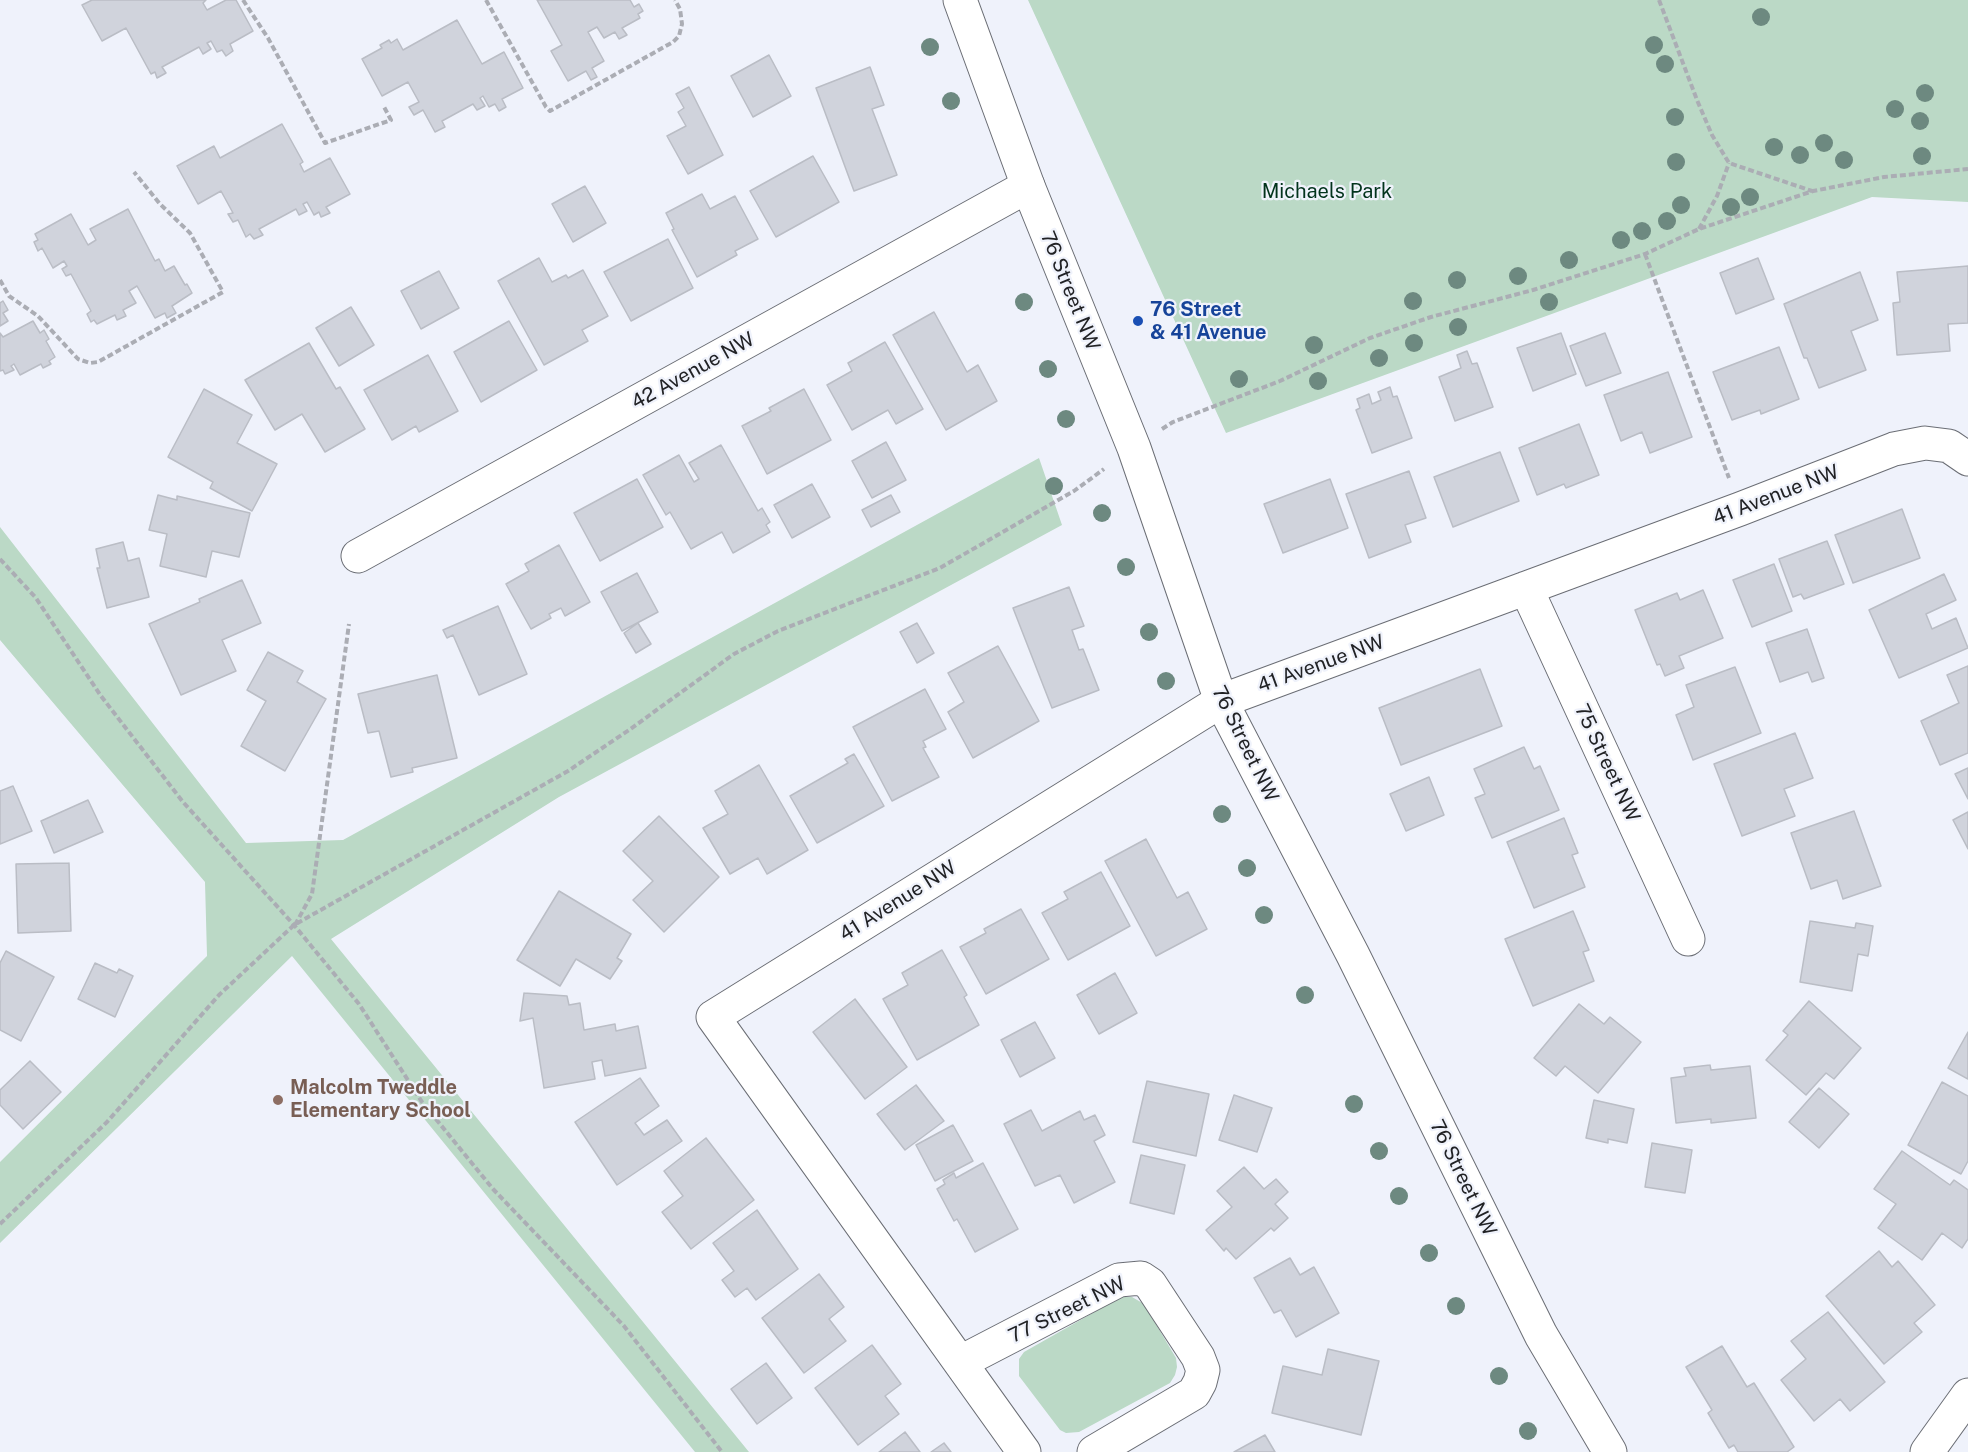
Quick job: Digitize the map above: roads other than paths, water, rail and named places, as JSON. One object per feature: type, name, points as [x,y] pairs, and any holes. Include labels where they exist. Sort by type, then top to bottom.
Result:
[{"type":"street","name":"76 Street NW","points":[[960,0],[1028,186],[1134,448],[1221,701],[1353,955],[1541,1335],[1610,1452]]},
{"type":"street","name":"42 Avenue NW","points":[[358,556],[1028,186]]},
{"type":"street","name":"41 Avenue NW","points":[[961,1362],[713,1017],[1221,701],[1740,509],[1894,449],[1925,443],[1959,453]]},
{"type":"street","name":"75 Street NW","points":[[1526,588],[1688,939]]},
{"type":"street","name":"77 Street NW","points":[[961,1362],[1119,1280],[1141,1278],[1150,1284],[1198,1357],[1203,1370],[1200,1382],[1194,1393],[1094,1452]]},
{"type":"street","points":[[961,1362],[1024,1452]]},
{"type":"street","points":[[1927,1452],[1968,1395]]},
{"type":"place","name":"76 Street & 41 Avenue","points":[[1138,321]]},
{"type":"place","name":"Malcolm Tweddle Elementary School","points":[[278,1100]]},
{"type":"park label","name":"Michaels Park","points":[[1327,192]]}]
